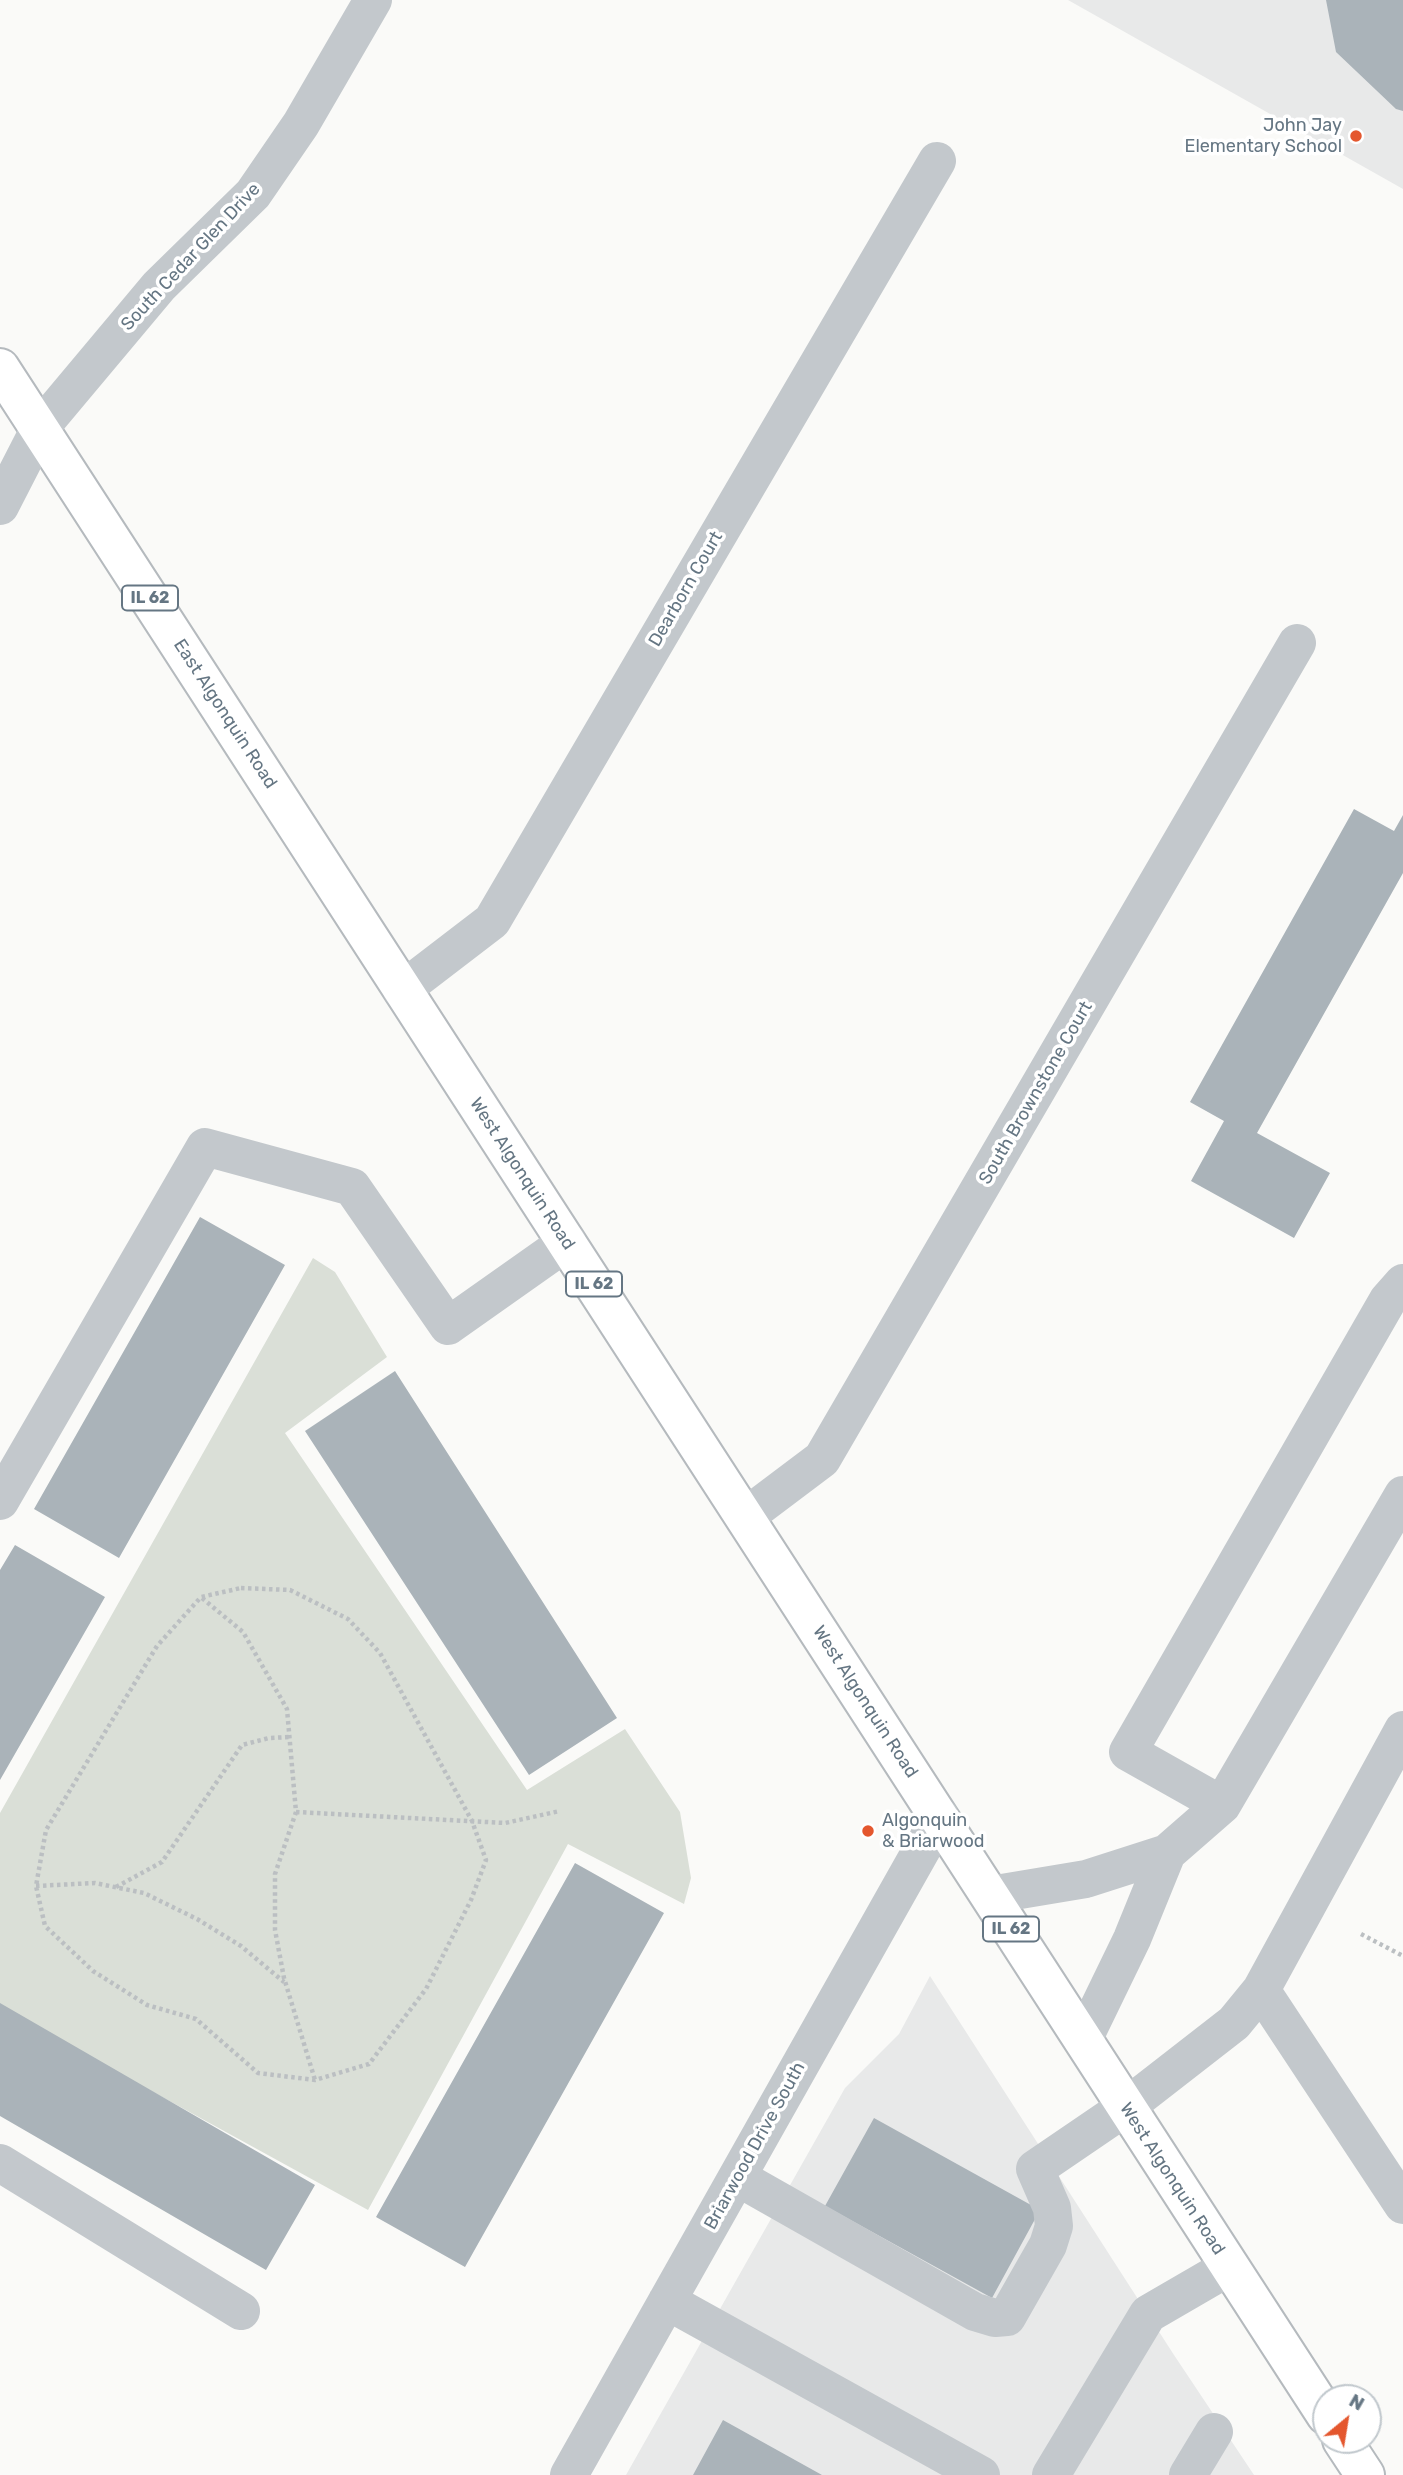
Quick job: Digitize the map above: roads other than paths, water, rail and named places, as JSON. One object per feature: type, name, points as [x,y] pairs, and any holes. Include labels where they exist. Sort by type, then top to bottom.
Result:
[{"type":"main road","name":"East Algonquin Road","points":[[0,368],[402,990]]},
{"type":"main road","name":"West Algonquin Road","points":[[402,990],[1312,2394]]},
{"type":"main road","points":[[1351,2454],[1365,2475]]},
{"type":"street","name":"South Cedar Glen Drive","points":[[0,506],[40,428],[159,286],[253,194],[301,124],[373,0]]},
{"type":"street","name":"Dearborn Court","points":[[402,990],[492,921],[937,161]]},
{"type":"street","name":"South Brownstone Court","points":[[745,1517],[822,1459],[1297,643]]},
{"type":"street","points":[[0,1501],[205,1147],[352,1187],[448,1326],[566,1242]]},
{"type":"street","points":[[1222,1805],[1128,1752],[1388,1300],[1403,1283]]},
{"type":"street","points":[[990,1895],[1086,1879],[1167,1853],[1222,1805],[1403,1495]]},
{"type":"street","points":[[737,2177],[975,2312],[995,2318],[1007,2317],[1048,2245],[1054,2226],[1052,2208],[1035,2169],[1126,2107],[1234,2022],[1261,1990],[1403,1730]]},
{"type":"street","name":"Briarwood Drive South","points":[[569,2475],[940,1817]]},
{"type":"street","points":[[1083,2040],[1132,1939],[1167,1853]]},
{"type":"street","points":[[1261,1990],[1403,2205]]},
{"type":"street","points":[[0,2163],[241,2311]]},
{"type":"street","points":[[1051,2475],[1148,2314],[1229,2267]]},
{"type":"street","points":[[667,2301],[981,2475]]},
{"type":"street","points":[[1188,2475],[1214,2432]]},
{"type":"place","name":"John Jay Elementary School","points":[[1356,136]]},
{"type":"place","name":"Algonquin & Briarwood","points":[[868,1831]]}]
